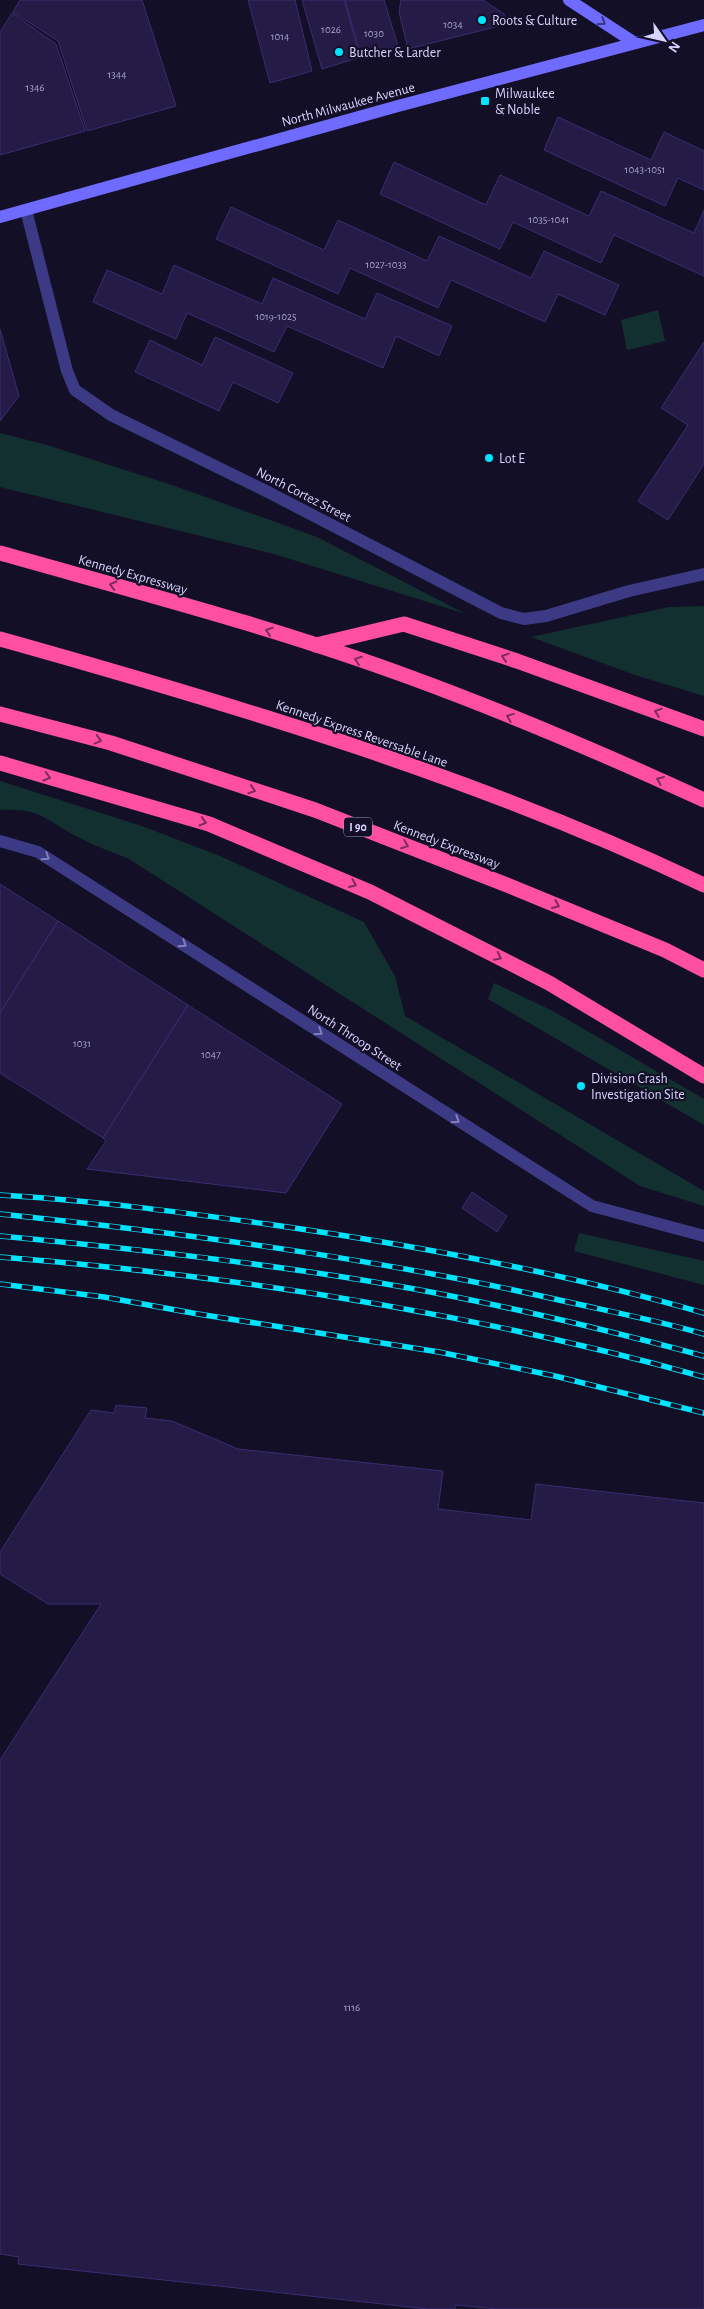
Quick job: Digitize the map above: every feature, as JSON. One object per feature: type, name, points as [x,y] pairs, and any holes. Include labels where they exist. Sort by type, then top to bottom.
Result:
[{"type":"highway","name":"Kennedy Expressway","points":[[0,553],[225,617],[316,645],[411,678],[494,710],[704,800]]},
{"type":"highway","points":[[316,645],[404,624],[517,661],[704,729]]},
{"type":"highway","name":"Kennedy Express Reversable Lane","points":[[0,639],[159,683],[366,750],[518,805],[658,863],[704,885]]},
{"type":"highway","name":"Kennedy Expressway","points":[[0,714],[111,743],[315,810],[507,885],[665,950],[704,970]]},
{"type":"highway","points":[[0,763],[209,824],[370,892],[549,983],[704,1076]]},
{"type":"main road","points":[[569,0],[635,43]]},
{"type":"main road","name":"North Milwaukee Avenue","points":[[0,217],[209,158],[704,25]]},
{"type":"street","name":"North Cortez Street","points":[[26,210],[67,371],[75,390],[111,415],[268,492],[501,613],[524,619],[546,616],[629,591],[704,574]]},
{"type":"street","name":"North Throop Street","points":[[0,841],[38,852],[592,1206],[704,1236]]},
{"type":"green space","points":[[658,310],[665,341],[627,350],[621,320]]},
{"type":"green space","points":[[0,433],[47,445],[175,486],[317,537],[466,614],[274,554],[0,487]]},
{"type":"green space","points":[[704,606],[704,696],[635,675],[531,637],[669,607]]},
{"type":"green space","points":[[0,781],[142,826],[220,856],[364,922],[395,976],[405,1016],[704,1191],[704,1206],[640,1186],[129,859],[88,842],[44,817],[27,811],[0,810]]},
{"type":"green space","points":[[494,983],[553,1011],[704,1099],[704,1125],[488,999]]},
{"type":"green space","points":[[579,1233],[704,1261],[704,1285],[574,1251]]},
{"type":"building","points":[[20,0],[142,0],[176,106],[87,131],[58,41],[13,12]]},
{"type":"building","points":[[248,0],[295,0],[312,71],[270,83]]},
{"type":"building","points":[[302,0],[344,0],[360,57],[322,69]]},
{"type":"building","points":[[345,0],[384,0],[398,46],[362,58]]},
{"type":"building","points":[[401,0],[483,0],[504,14],[506,23],[408,49],[399,12]]},
{"type":"building","points":[[12,13],[56,44],[85,131],[0,155],[0,32]]},
{"type":"building","points":[[558,117],[651,160],[664,132],[704,151],[704,190],[678,178],[665,206],[544,150]]},
{"type":"building","points":[[394,162],[486,205],[500,175],[589,216],[601,191],[694,233],[704,210],[704,276],[614,235],[601,263],[513,222],[500,249],[380,194]]},
{"type":"building","points":[[231,207],[324,250],[338,220],[427,261],[439,236],[531,278],[544,251],[619,285],[605,315],[558,294],[545,322],[451,280],[438,308],[350,268],[338,294],[216,239]]},
{"type":"building","points":[[174,265],[262,304],[273,278],[365,319],[377,293],[452,326],[439,356],[396,336],[383,368],[287,326],[274,352],[187,313],[176,339],[93,302],[107,270],[162,294]]},
{"type":"building","points":[[0,329],[19,396],[0,421]]},
{"type":"building","points":[[215,337],[293,373],[278,403],[233,382],[219,411],[135,372],[150,340],[202,365]]},
{"type":"building","points":[[704,342],[704,464],[668,520],[638,501],[688,425],[661,408]]},
{"type":"building","points":[[0,884],[58,921],[0,1013]]},
{"type":"building","points":[[58,921],[188,1005],[103,1138],[0,1073],[0,1013]]},
{"type":"building","points":[[188,1005],[342,1104],[286,1193],[87,1169],[106,1141],[103,1138]]},
{"type":"building","points":[[472,1192],[507,1216],[497,1232],[462,1208]]},
{"type":"building","points":[[116,1405],[147,1408],[145,1418],[172,1421],[238,1449],[443,1471],[438,1509],[531,1520],[536,1484],[704,1503],[704,2309],[497,2309],[455,2305],[455,2309],[428,2309],[18,2264],[19,2257],[0,2254],[0,1760],[101,1604],[48,1604],[0,1574],[0,1552],[91,1410],[114,1413]]},
{"type":"railway","points":[[0,1195],[100,1203],[167,1211],[377,1241],[542,1272],[704,1313]]},
{"type":"railway","points":[[0,1214],[214,1239],[427,1273],[636,1317],[704,1334]]},
{"type":"railway","points":[[0,1236],[205,1258],[358,1279],[557,1319],[704,1356]]},
{"type":"railway","points":[[0,1257],[178,1275],[267,1286],[355,1300],[530,1334],[704,1377]]},
{"type":"railway","points":[[0,1284],[104,1297],[198,1314],[439,1352],[555,1376],[704,1413]]},
{"type":"place","name":"Roots & Culture","points":[[482,20]]},
{"type":"place","name":"Butcher & Larder","points":[[339,52]]},
{"type":"place","name":"Milwaukee & Noble","points":[[485,101]]},
{"type":"place","name":"Lot E","points":[[489,458]]},
{"type":"place","name":"Division Crash Investigation Site","points":[[581,1086]]}]
